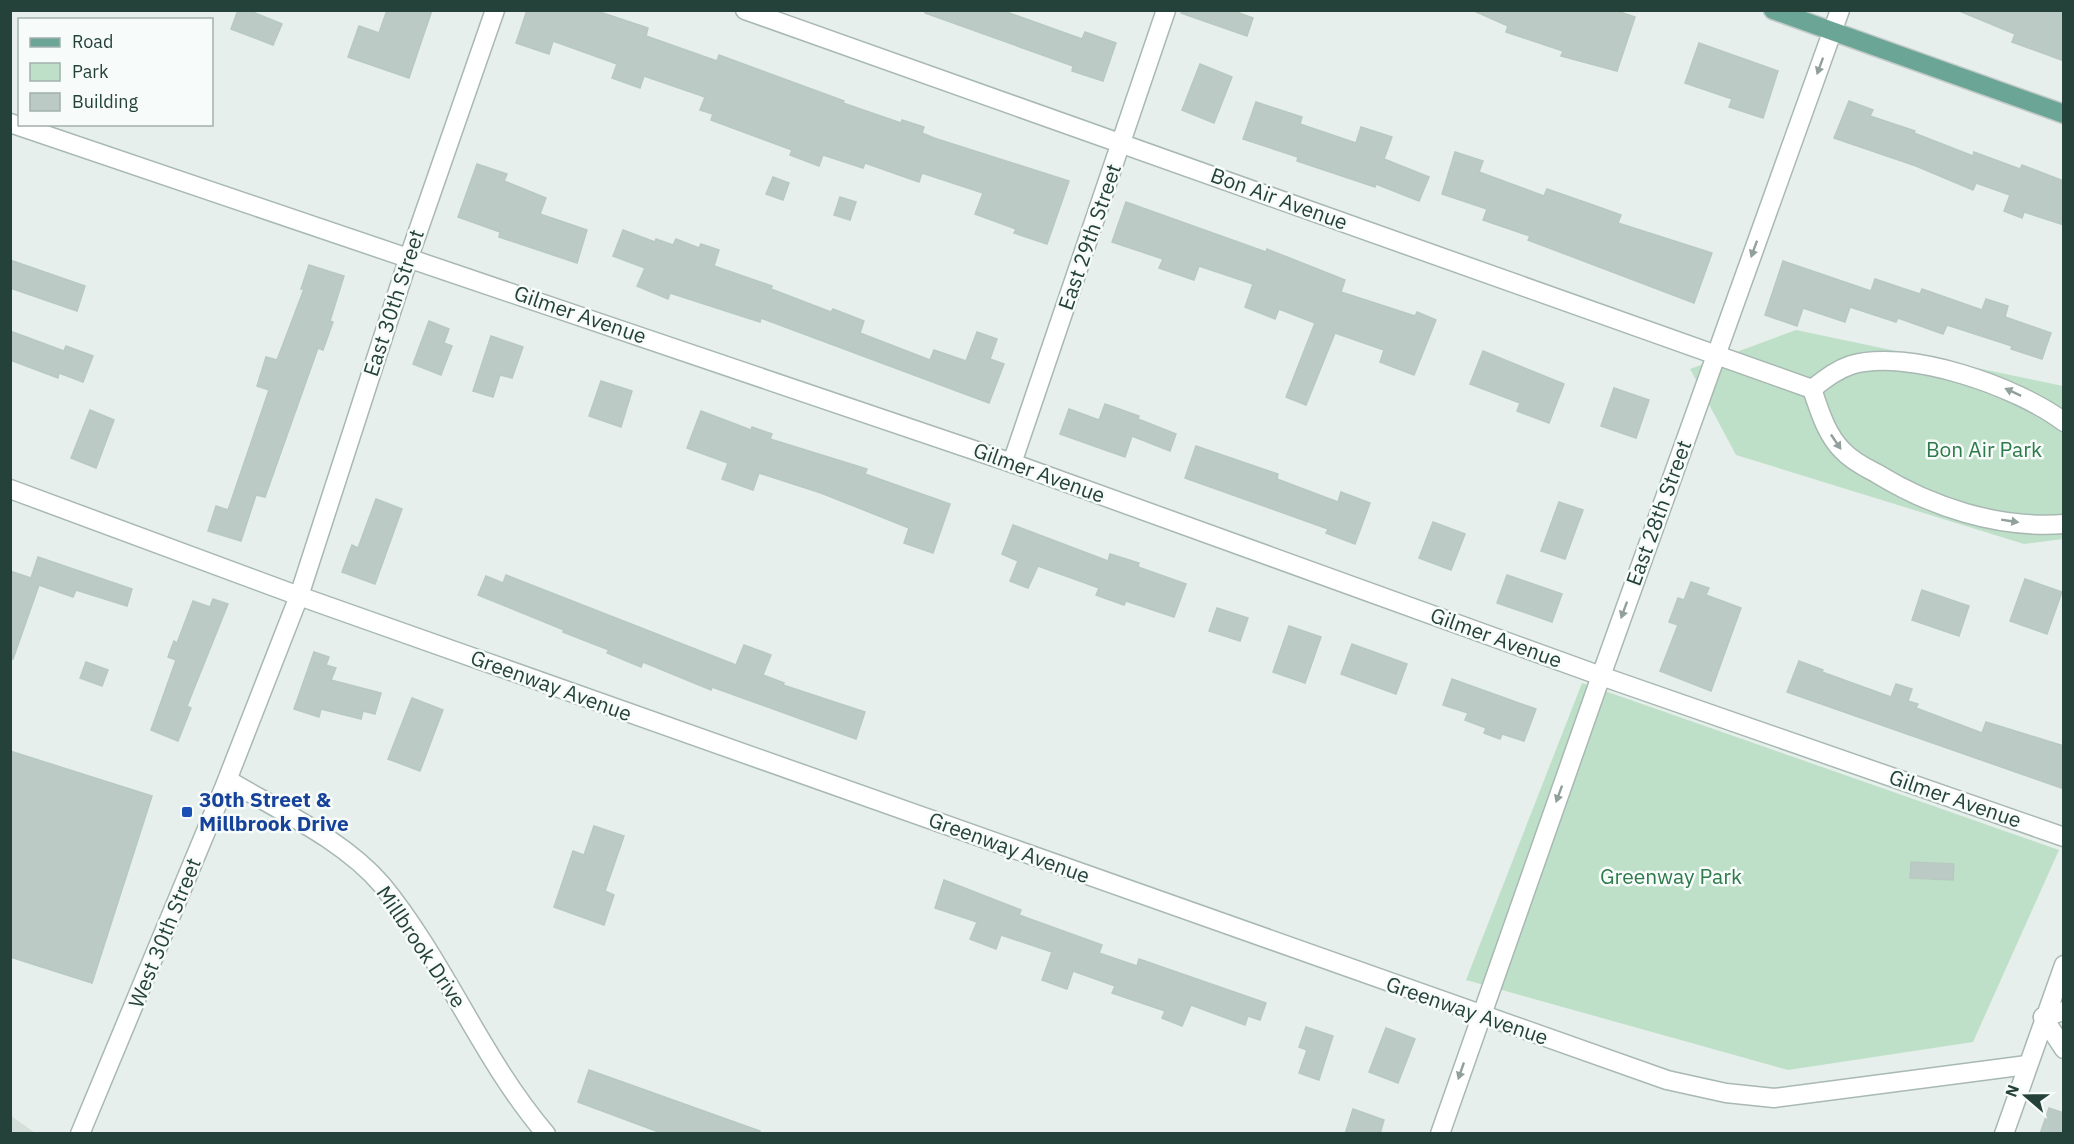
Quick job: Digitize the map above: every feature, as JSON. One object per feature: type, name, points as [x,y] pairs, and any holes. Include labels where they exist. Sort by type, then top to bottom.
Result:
[{"type":"main road","points":[[1773,10],[2064,114]]},
{"type":"street","name":"East 30th Street","points":[[299,596],[409,257],[495,10]]},
{"type":"street","name":"Bon Air Avenue","points":[[745,10],[1812,389]]},
{"type":"street","name":"East 29th Street","points":[[1012,463],[1166,10]]},
{"type":"street","name":"East 28th Street","points":[[1440,1134],[1600,676],[1840,10]]},
{"type":"street","name":"Gilmer Avenue","points":[[19,126],[1012,463],[1600,676],[2064,837]]},
{"type":"street","points":[[2064,422],[2022,396],[1996,384],[1959,372],[1901,363],[1872,362],[1852,365],[1834,372],[1812,389],[1830,434],[1842,450],[1899,487],[1944,507],[1981,517],[2020,523],[2064,524]]},
{"type":"street","name":"Greenway Avenue","points":[[10,489],[299,596],[1480,1016],[1667,1080],[1726,1093],[1774,1098],[2027,1065]]},
{"type":"street","name":"West 30th Street","points":[[80,1134],[228,780],[299,596]]},
{"type":"street","name":"Millbrook Drive","points":[[228,780],[333,842],[381,884],[418,936],[524,1108],[546,1134]]},
{"type":"street","points":[[2004,1134],[2043,1017],[2064,965]]},
{"type":"street","points":[[2043,1017],[2064,1011]]},
{"type":"street","points":[[2043,1017],[2064,1049]]},
{"type":"shaded area","points":[[10,1115],[35,1133],[11,1133]]},
{"type":"green space","name":"Bon Air Park","points":[[1796,330],[2063,386],[2063,539],[2024,544],[1736,455],[1690,369]]},
{"type":"green space","name":"Greenway Park","points":[[1582,683],[2059,850],[1973,1042],[1788,1070],[1466,980]]},
{"type":"building","points":[[238,10],[248,10],[282,24],[273,45],[231,29]]},
{"type":"building","points":[[387,10],[432,10],[409,78],[348,57],[359,26],[379,33]]},
{"type":"building","points":[[527,10],[594,10],[648,28],[646,36],[717,61],[719,55],[844,101],[843,103],[901,123],[902,120],[924,127],[922,133],[934,138],[1069,181],[1047,244],[1014,233],[1016,229],[975,214],[983,193],[922,173],[919,182],[865,163],[863,168],[823,155],[819,166],[790,155],[792,150],[711,120],[713,114],[700,110],[705,97],[644,76],[640,88],[612,78],[617,64],[553,41],[549,54],[516,43]]},
{"type":"building","points":[[925,10],[1001,10],[1082,39],[1085,32],[1116,43],[1103,81],[1072,71],[1073,66],[925,13]]},
{"type":"building","points":[[1182,10],[1231,10],[1253,18],[1247,36],[1181,13]]},
{"type":"building","points":[[1472,10],[1614,10],[1635,17],[1617,71],[1561,56],[1563,51],[1506,32],[1508,26]]},
{"type":"building","points":[[1957,10],[2064,10],[2064,61],[2012,42],[2015,34]]},
{"type":"building","points":[[1699,43],[1778,71],[1763,118],[1729,107],[1732,99],[1685,83]]},
{"type":"building","points":[[1200,64],[1232,77],[1214,123],[1182,110]]},
{"type":"building","points":[[1849,101],[1873,110],[1870,116],[1915,131],[1914,133],[1973,156],[1974,152],[2020,169],[2022,165],[2064,181],[2064,225],[2024,212],[2022,218],[2004,211],[2010,195],[1976,183],[1973,190],[1916,166],[1834,138]]},
{"type":"building","points":[[1256,102],[1302,117],[1300,124],[1356,143],[1361,127],[1392,137],[1384,159],[1429,177],[1419,201],[1376,184],[1375,187],[1297,161],[1298,157],[1243,139]]},
{"type":"building","points":[[1455,152],[1483,161],[1479,172],[1544,196],[1547,189],[1621,215],[1618,223],[1712,253],[1694,303],[1528,240],[1530,236],[1483,220],[1487,209],[1442,194]]},
{"type":"building","points":[[477,164],[507,174],[504,181],[546,198],[540,214],[587,230],[577,263],[499,237],[500,232],[458,217]]},
{"type":"building","points":[[773,177],[789,183],[783,200],[766,194]]},
{"type":"building","points":[[840,197],[856,202],[850,220],[834,215]]},
{"type":"building","points":[[1126,202],[1266,252],[1267,249],[1345,280],[1341,292],[1415,316],[1417,312],[1436,320],[1414,375],[1380,362],[1384,350],[1335,333],[1306,405],[1286,397],[1315,323],[1279,309],[1275,319],[1245,307],[1253,284],[1199,266],[1194,280],[1159,268],[1163,259],[1112,242]]},
{"type":"building","points":[[623,230],[655,242],[656,239],[673,245],[676,239],[699,248],[701,244],[719,250],[714,266],[772,286],[771,289],[831,312],[833,309],[864,321],[860,333],[930,360],[934,350],[966,361],[977,332],[997,339],[990,359],[1004,364],[989,403],[761,318],[760,322],[670,293],[668,299],[637,286],[645,268],[613,256]]},
{"type":"building","points":[[10,260],[85,286],[77,311],[10,288]]},
{"type":"building","points":[[1783,261],[1871,291],[1875,279],[1920,294],[1922,289],[1982,310],[1986,299],[2008,306],[2005,317],[2051,333],[2042,359],[2011,349],[2012,346],[1947,325],[1943,334],[1898,318],[1896,322],[1850,307],[1845,322],[1803,308],[1797,326],[1765,315]]},
{"type":"building","points":[[309,265],[344,276],[330,321],[333,322],[323,350],[318,348],[265,497],[256,495],[241,541],[208,531],[216,506],[228,510],[269,390],[257,386],[266,357],[277,360],[304,289],[301,289]]},
{"type":"building","points":[[429,321],[449,329],[444,343],[452,346],[441,375],[413,364]]},
{"type":"building","points":[[10,331],[64,351],[66,346],[93,356],[83,382],[59,373],[58,378],[10,360]]},
{"type":"building","points":[[491,336],[523,347],[512,378],[500,375],[493,397],[473,391]]},
{"type":"building","points":[[1483,351],[1564,384],[1549,423],[1517,411],[1520,403],[1470,384]]},
{"type":"building","points":[[601,381],[632,391],[621,427],[589,416]]},
{"type":"building","points":[[1614,388],[1649,400],[1636,438],[1601,426]]},
{"type":"building","points":[[1105,404],[1139,416],[1138,419],[1176,434],[1170,451],[1132,436],[1125,457],[1060,434],[1069,409],[1099,420]]},
{"type":"building","points":[[90,410],[114,420],[96,468],[71,458]]},
{"type":"building","points":[[701,411],[751,430],[752,427],[772,434],[770,439],[867,469],[865,474],[950,504],[933,553],[904,543],[909,528],[821,493],[759,473],[753,490],[722,479],[728,463],[687,448]]},
{"type":"building","points":[[1196,446],[1278,474],[1277,479],[1338,502],[1341,492],[1370,503],[1355,544],[1326,533],[1328,529],[1185,478]]},
{"type":"building","points":[[376,499],[402,509],[375,584],[342,572],[352,545],[358,548]]},
{"type":"building","points":[[1559,502],[1583,510],[1565,559],[1541,551]]},
{"type":"building","points":[[1433,522],[1465,534],[1451,570],[1419,558]]},
{"type":"building","points":[[1013,525],[1108,561],[1110,554],[1139,563],[1138,567],[1186,584],[1174,617],[1126,601],[1124,605],[1096,595],[1099,588],[1038,566],[1028,588],[1010,581],[1018,561],[1002,554]]},
{"type":"building","points":[[38,557],[132,589],[127,606],[76,590],[73,597],[39,585],[13,659],[10,658],[10,571],[31,578]]},
{"type":"building","points":[[506,575],[736,665],[744,645],[771,655],[763,675],[784,683],[783,685],[865,712],[856,739],[712,687],[711,690],[643,662],[641,667],[607,653],[609,650],[563,632],[564,630],[478,595],[486,576],[503,583]]},
{"type":"building","points":[[1507,575],[1562,594],[1552,622],[1497,603]]},
{"type":"building","points":[[2025,579],[2062,592],[2047,634],[2010,621]]},
{"type":"building","points":[[1691,582],[1709,588],[1706,595],[1741,608],[1711,691],[1660,671],[1678,625],[1669,622],[1678,598],[1684,600]]},
{"type":"building","points":[[1922,590],[1969,606],[1959,636],[1912,620]]},
{"type":"building","points":[[213,599],[228,604],[187,706],[191,708],[178,741],[151,730],[176,660],[168,657],[174,641],[177,643],[193,601],[210,607]]},
{"type":"building","points":[[1217,608],[1248,618],[1240,641],[1209,631]]},
{"type":"building","points":[[1289,626],[1321,637],[1305,683],[1273,672]]},
{"type":"building","points":[[1352,644],[1407,664],[1396,694],[1341,674]]},
{"type":"building","points":[[314,652],[329,657],[326,665],[336,668],[331,680],[381,693],[375,714],[363,711],[361,719],[321,709],[319,717],[294,709]]},
{"type":"building","points":[[1799,661],[1823,670],[1822,672],[1891,697],[1896,684],[1912,689],[1908,701],[1918,704],[1916,708],[1982,733],[1986,722],[2064,746],[2064,789],[1787,692]]},
{"type":"building","points":[[86,662],[108,670],[102,686],[80,678]]},
{"type":"building","points":[[1452,679],[1536,709],[1524,741],[1502,734],[1500,739],[1484,733],[1486,728],[1465,720],[1468,713],[1443,705]]},
{"type":"building","points":[[412,698],[443,710],[420,771],[388,759]]},
{"type":"building","points":[[10,751],[152,796],[92,983],[10,957]]},
{"type":"building","points":[[594,826],[624,836],[605,891],[614,895],[604,925],[554,907],[573,851],[584,855]]},
{"type":"building","points":[[1911,862],[1954,864],[1953,880],[1910,878]]},
{"type":"building","points":[[944,880],[1021,910],[1019,915],[1102,945],[1099,953],[1137,966],[1139,959],[1266,1003],[1260,1020],[1248,1016],[1245,1025],[1191,1005],[1182,1026],[1162,1018],[1165,1011],[1112,993],[1115,986],[1073,971],[1067,989],[1042,980],[1052,952],[1001,935],[996,949],[970,939],[977,922],[935,908]]},
{"type":"building","points":[[1306,1027],[1333,1036],[1319,1080],[1299,1073],[1307,1050],[1299,1047]]},
{"type":"building","points":[[1386,1028],[1415,1039],[1398,1083],[1369,1072]]},
{"type":"building","points":[[589,1070],[760,1131],[760,1134],[664,1134],[578,1102]]},
{"type":"building","points":[[2049,1108],[2064,1113],[2064,1134],[2040,1134]]},
{"type":"building","points":[[1353,1109],[1384,1120],[1380,1134],[1345,1134]]},
{"type":"place","name":"30th Street & Millbrook Drive","points":[[187,812]]}]
